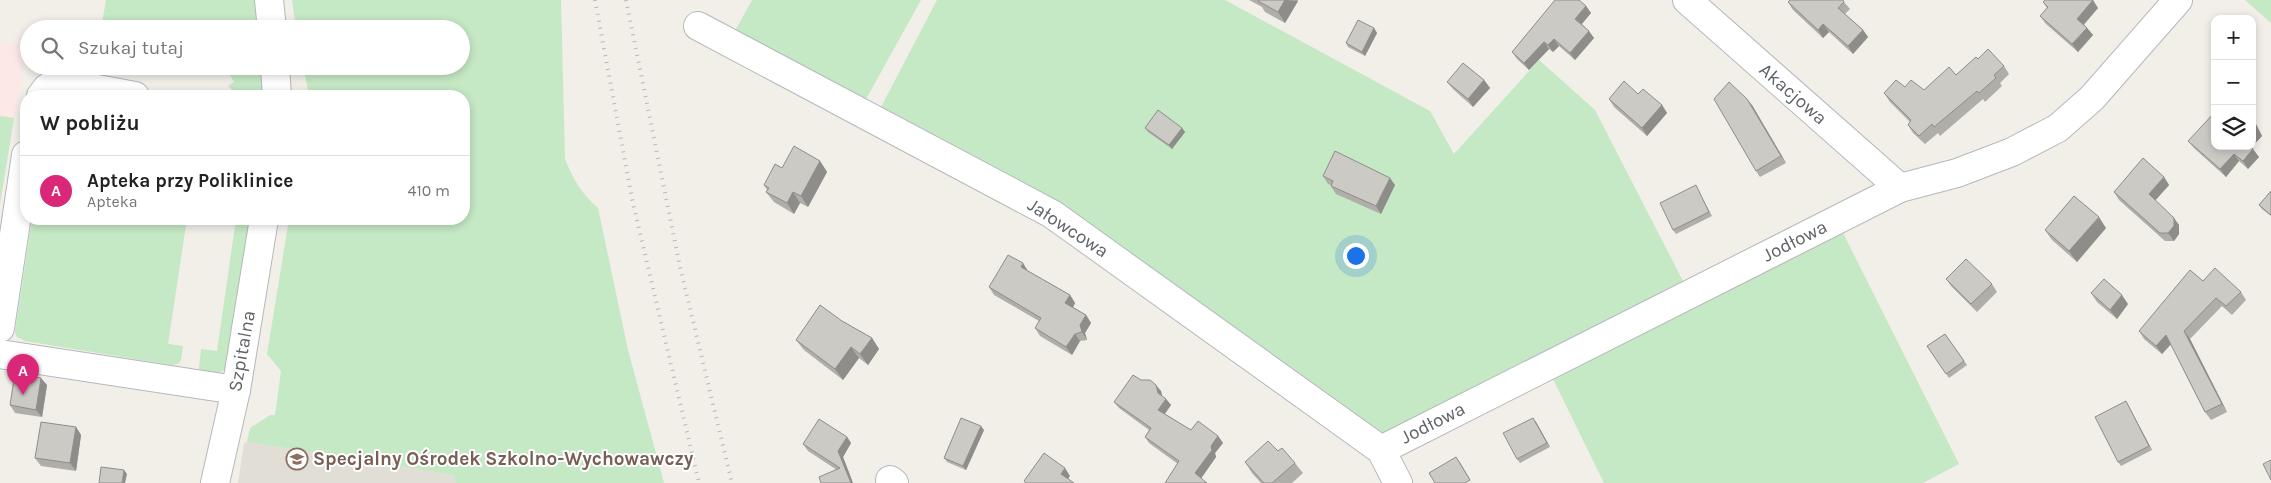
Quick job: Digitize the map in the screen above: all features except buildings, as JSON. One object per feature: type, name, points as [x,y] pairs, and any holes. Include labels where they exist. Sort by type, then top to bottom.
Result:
[{"type":"street","points":[[269,0],[271,20]]},
{"type":"street","name":"Akacjowa","points":[[1686,0],[1900,188]]},
{"type":"street","name":"Jodłowa","points":[[1381,450],[1900,188],[1957,173],[2003,156],[2058,128],[2092,98],[2178,0]]},
{"type":"street","name":"Jałowcowa","points":[[698,26],[1052,214],[1381,450],[1398,483]]},
{"type":"street","points":[[276,75],[277,90]]},
{"type":"street","points":[[59,88],[78,90]]},
{"type":"street","points":[[0,328],[20,195]]},
{"type":"street","name":"Szpitalna","points":[[215,483],[236,390],[263,225]]},
{"type":"street","points":[[0,354],[236,390]]},
{"type":"shaded area","points":[[0,41],[20,45],[20,75],[22,75],[0,204]]},
{"type":"shaded area","name":"Specjalny Ośrodek Szkolno-Wychowawczy","points":[[244,443],[454,475],[456,483],[238,483]]},
{"type":"green space","points":[[106,0],[256,0],[258,20],[103,20]]},
{"type":"green space","points":[[292,0],[561,0],[565,159],[578,185],[598,208],[628,350],[664,483],[456,483],[454,475],[247,442],[250,428],[270,415],[275,415],[281,371],[267,354],[288,225],[470,225],[470,90],[308,90],[305,75],[470,75],[470,20],[295,20]]},
{"type":"green space","points":[[752,0],[921,0],[865,101],[735,31]]},
{"type":"green space","points":[[937,0],[1225,0],[1430,111],[1454,154],[1539,60],[1595,110],[1683,281],[1383,434],[1063,207],[880,109]]},
{"type":"green space","points":[[2245,0],[2271,0],[2271,23]]},
{"type":"green space","points":[[230,75],[264,75],[264,90],[232,90],[228,86],[234,82]]},
{"type":"green space","points":[[0,117],[14,118],[0,204]]},
{"type":"green space","points":[[31,225],[186,225],[168,344],[183,346],[181,360],[178,364],[171,365],[25,341],[17,337],[15,332]]},
{"type":"green space","points":[[235,225],[252,225],[229,367],[214,376],[201,373],[199,369],[201,349],[217,351]]},
{"type":"green space","points":[[1841,229],[1959,464],[1923,483],[1604,483],[1553,379]]},
{"type":"railway","points":[[595,0],[632,199],[699,483]]},
{"type":"railway","points":[[626,0],[680,267],[732,483]]},
{"type":"place","name":"Apteka przy Poliklinice","points":[[23,395]]},
{"type":"place","name":"Specjalny Ośrodek Szkolno-Wychowawczy","points":[[297,459]]}]
